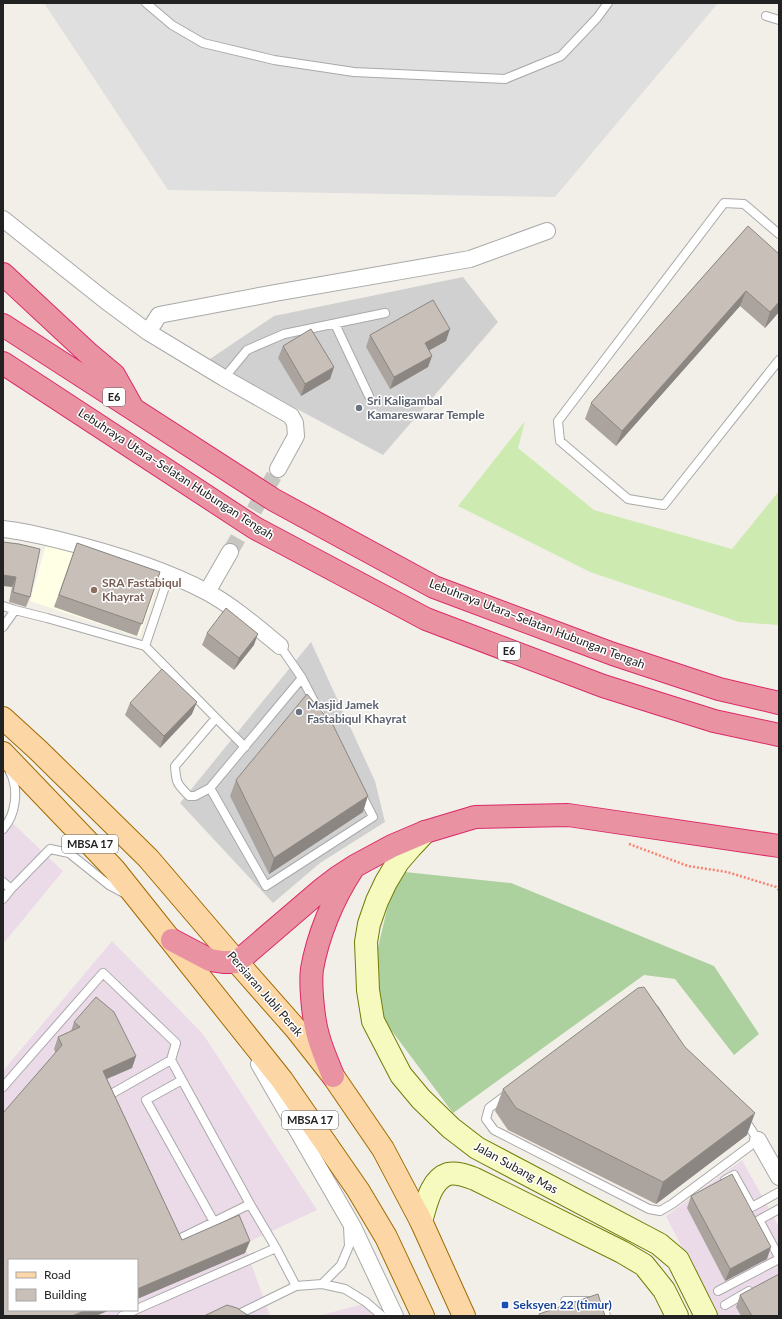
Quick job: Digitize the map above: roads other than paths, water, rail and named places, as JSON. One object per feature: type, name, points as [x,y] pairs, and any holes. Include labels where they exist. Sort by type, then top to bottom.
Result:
[{"type":"highway","points":[[3,274],[88,354],[114,375],[134,410]]},
{"type":"highway","name":"Lebuhraya Utara–Selatan Hubungan Tengah","points":[[3,325],[274,500],[434,587],[613,654],[719,689],[779,703]]},
{"type":"highway","name":"Lebuhraya Utara–Selatan Hubungan Tengah","points":[[3,363],[255,528],[426,618],[603,686],[714,721],[779,735]]},
{"type":"highway","points":[[172,940],[210,960],[236,962],[321,890],[355,866],[392,846],[425,832],[475,817],[568,815],[779,846]]},
{"type":"highway","points":[[333,1076],[316,1027],[312,1001],[312,970],[319,940],[331,910],[344,882],[355,866]]},
{"type":"main road","name":"Persiaran Jubli Perak","points":[[3,718],[44,755],[148,858],[236,962],[296,1029],[333,1076],[383,1149],[421,1221],[464,1316]]},
{"type":"main road","name":"MBSA 17","points":[[3,753],[114,869],[282,1080],[358,1190],[386,1237],[423,1316]]},
{"type":"street","points":[[3,219],[106,301],[148,332],[291,416],[295,423],[296,436],[278,469]]},
{"type":"street","points":[[148,332],[159,315],[470,259],[547,231]]},
{"type":"street","points":[[3,529],[20,530],[104,551],[169,575],[207,592],[249,620],[280,646]]},
{"type":"street","points":[[207,592],[230,552]]},
{"type":"street","name":"Jalan Subang Mas","points":[[425,832],[398,862],[386,882],[369,924],[366,942],[368,990],[373,1021],[401,1075],[421,1099],[446,1123],[478,1148],[659,1244],[678,1260],[706,1316]]},
{"type":"street","points":[[232,1017],[347,1216],[395,1316]]},
{"type":"street","points":[[758,1140],[779,1177]]},
{"type":"street","points":[[421,1221],[428,1197],[437,1181],[448,1174],[462,1174],[475,1179],[622,1252],[644,1265],[664,1290],[677,1316]]},
{"type":"lane","points":[[146,3],[172,26],[203,43],[274,60],[354,72],[505,79],[561,56],[597,18],[608,3]]},
{"type":"lane","points":[[766,16],[779,20]]},
{"type":"lane","points":[[779,234],[744,204],[724,203],[558,421],[560,441],[628,499],[664,505],[779,360]]},
{"type":"lane","points":[[224,378],[247,350],[284,334],[385,313]]},
{"type":"lane","points":[[335,324],[369,396]]},
{"type":"lane","points":[[145,646],[169,575]]},
{"type":"lane","points":[[3,606],[145,646],[245,747]]},
{"type":"lane","points":[[3,628],[15,610]]},
{"type":"lane","points":[[210,788],[266,886],[373,817],[302,678],[280,646]]},
{"type":"lane","points":[[216,718],[175,766],[176,780],[189,796],[195,796],[210,788],[302,678]]},
{"type":"lane","points":[[3,759],[14,779],[15,806],[3,829]]},
{"type":"lane","points":[[3,900],[11,889],[50,850],[69,853],[109,886],[141,902]]},
{"type":"lane","points":[[3,882],[11,889]]},
{"type":"lane","points":[[3,1087],[103,973],[176,1043],[171,1060],[113,1093]]},
{"type":"lane","points":[[642,1002],[654,1010],[687,1063],[743,1117],[758,1140],[672,1204],[660,1211],[649,1209],[494,1130],[486,1119],[489,1108],[502,1098],[627,1005],[642,1002]]},
{"type":"lane","points":[[171,1060],[296,1286]]},
{"type":"lane","points":[[182,1080],[146,1100],[214,1222]]},
{"type":"lane","points":[[716,1185],[734,1174],[752,1207],[779,1192]]},
{"type":"lane","points":[[179,1239],[250,1204]]},
{"type":"lane","points":[[718,1291],[779,1258],[759,1220],[779,1209]]},
{"type":"lane","points":[[322,1284],[341,1265],[349,1246],[347,1216]]},
{"type":"lane","points":[[138,1309],[276,1248]]},
{"type":"lane","points":[[227,1312],[239,1314],[296,1286],[322,1284],[345,1288],[366,1302],[382,1316]]},
{"type":"lane","points":[[725,1305],[759,1286]]},
{"type":"lane","points":[[565,1301],[593,1301],[605,1312],[606,1316]]},
{"type":"lane","points":[[122,1316],[134,1311]]},
{"type":"tunnel","points":[[230,552],[278,469]]},
{"type":"place","name":"Sri Kaligambal Kamareswarar Temple","points":[[359,408]]},
{"type":"place","name":"SRA Fastabiqul Khayrat","points":[[94,590]]},
{"type":"place","name":"Masjid Jamek Fastabiqul Khayrat","points":[[299,712]]},
{"type":"place","name":"Seksyen 22 (timur)","points":[[505,1305]]}]
